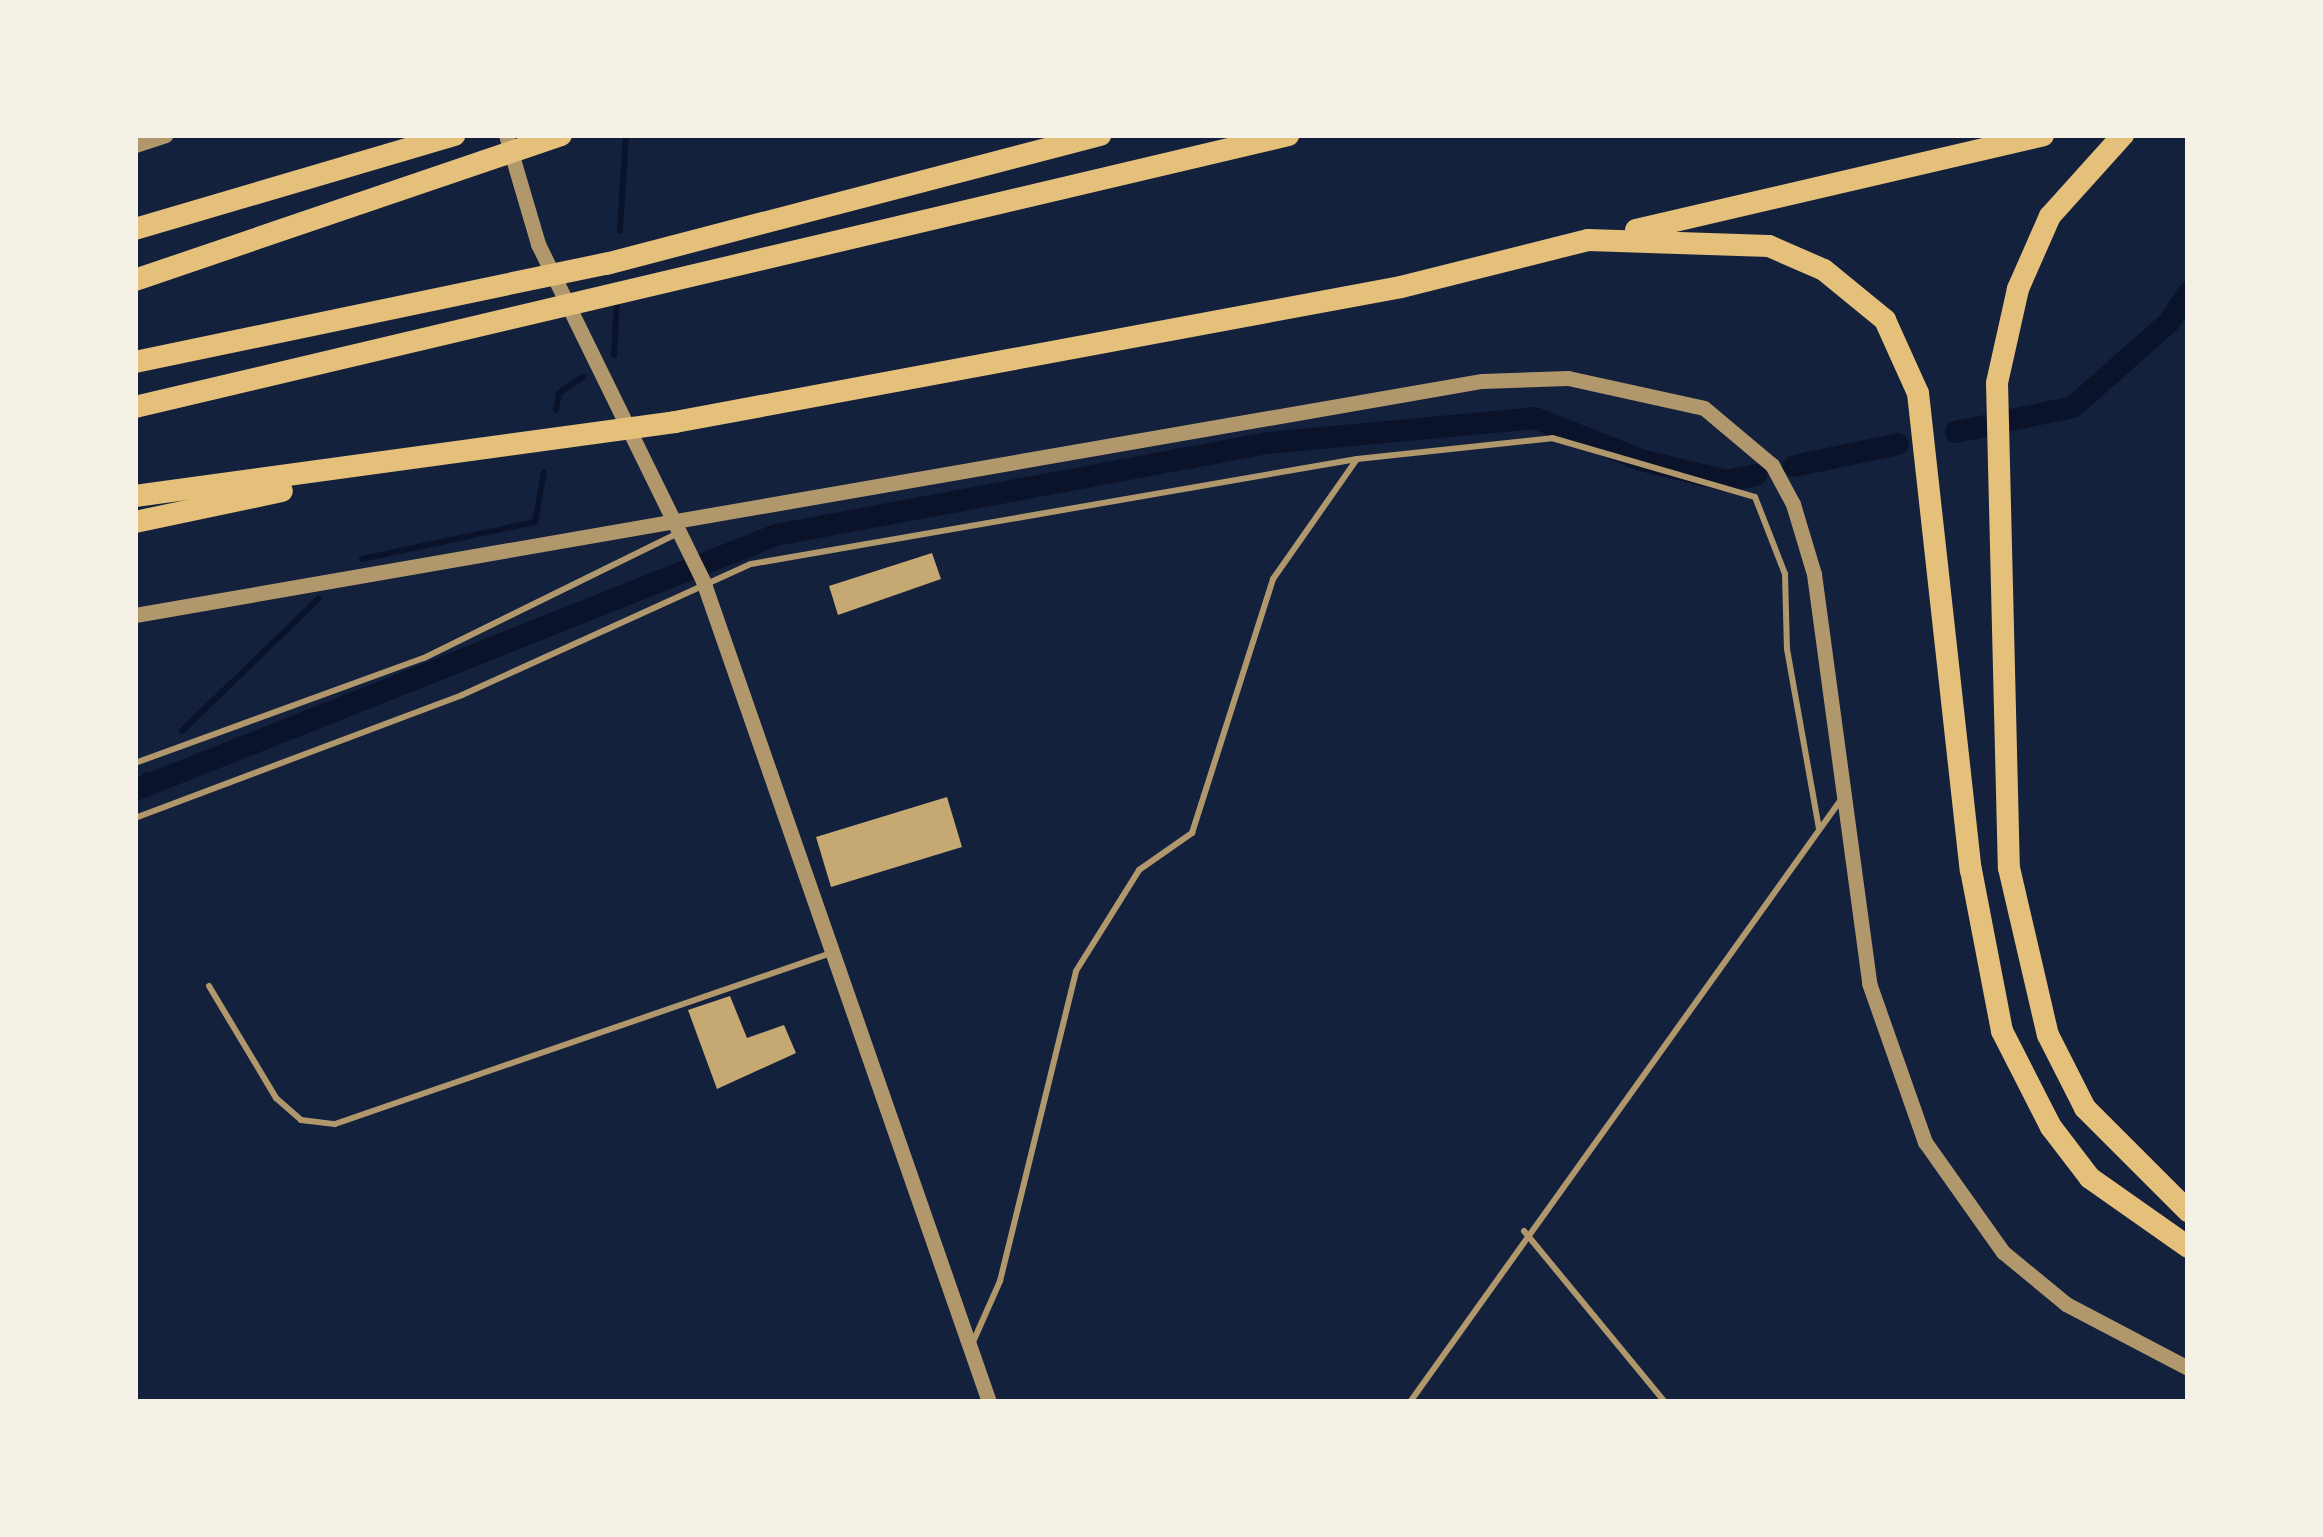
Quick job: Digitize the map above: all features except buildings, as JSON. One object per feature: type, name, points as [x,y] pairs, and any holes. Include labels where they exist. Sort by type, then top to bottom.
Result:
[{"type":"highway","points":[[135,362],[606,264],[1100,135]]},
{"type":"highway","points":[[135,407],[625,298],[1288,135]]},
{"type":"highway","points":[[135,496],[452,456],[676,422],[1400,287],[2043,135]]},
{"type":"highway","points":[[2123,135],[2050,216],[2018,289],[1998,383],[2009,868],[2048,1035],[2086,1108],[2188,1210]]},
{"type":"highway","points":[[135,229],[445,138]]},
{"type":"highway","points":[[135,280],[472,171],[554,138]]},
{"type":"highway","points":[[1588,240],[1769,246],[1824,270],[1884,320],[1918,394],[1930,459],[1970,870],[2002,1031],[2051,1126],[2090,1178],[2188,1247]]},
{"type":"highway","points":[[135,522],[452,456]]},
{"type":"street","points":[[135,145],[166,135]]},
{"type":"street","points":[[506,135],[538,244],[701,577],[835,951],[988,1402]]},
{"type":"street","points":[[135,615],[680,531],[1482,382],[1642,388],[1704,408],[1772,465],[1793,504],[1814,574],[1868,983],[1925,1142],[2003,1252],[2066,1304],[2188,1368]]},
{"type":"lane","points":[[135,818],[462,695],[701,577],[751,564],[1357,459],[1552,438],[1755,498],[1785,574],[1788,649],[1819,830]]},
{"type":"lane","points":[[970,1348],[1000,1281],[1076,970],[1139,870],[1192,833],[1273,579],[1357,459]]},
{"type":"lane","points":[[135,764],[424,658],[680,531]]},
{"type":"lane","points":[[1410,1402],[1524,1231],[1845,795]]},
{"type":"lane","points":[[210,986],[276,1098],[300,1120],[335,1124],[835,951]]},
{"type":"lane","points":[[1524,1231],[1664,1402]]},
{"type":"waterway","points":[[620,230],[626,135]]},
{"type":"waterway","points":[[2011,420],[2073,407],[2169,322],[2188,293]]},
{"type":"waterway","points":[[614,355],[617,297]]},
{"type":"waterway","points":[[556,410],[559,393],[583,377]]},
{"type":"waterway","points":[[135,790],[776,535],[1267,443],[1535,418],[1641,460],[1727,481],[1756,475]]},
{"type":"waterway","points":[[1956,432],[1984,426]]},
{"type":"waterway","points":[[1794,466],[1898,444]]},
{"type":"waterway","points":[[362,559],[535,522],[544,472]]},
{"type":"waterway","points":[[182,731],[318,599]]},
{"type":"waterway","points":[[135,788],[146,775]]}]
